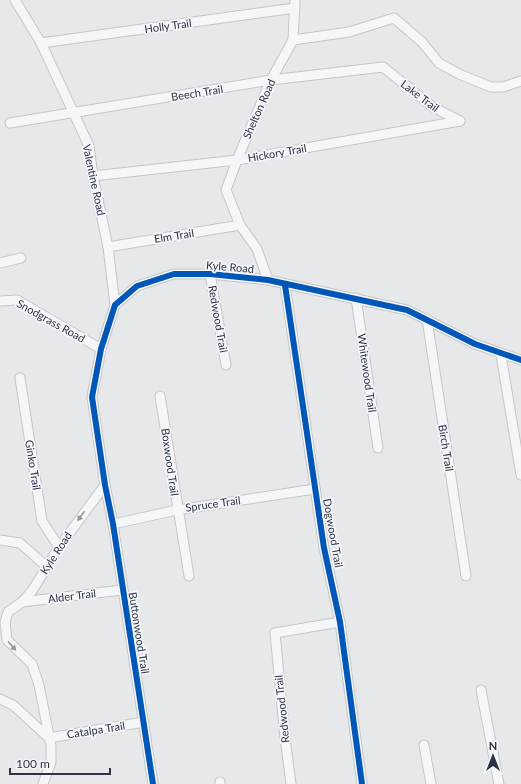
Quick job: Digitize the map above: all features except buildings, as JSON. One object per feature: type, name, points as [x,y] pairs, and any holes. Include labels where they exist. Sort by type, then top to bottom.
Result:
[{"type":"street","name":"Valentine Road","points":[[15,0],[41,44],[89,146],[93,176],[108,246],[115,305]]},
{"type":"street","name":"Holly Trail","points":[[41,44],[295,4]]},
{"type":"street","points":[[295,4],[293,40],[349,32],[394,18],[422,42],[439,63],[459,74],[491,87],[504,87],[521,81]]},
{"type":"street","name":"Shelton Road","points":[[268,280],[257,248],[240,225],[226,190],[271,80],[293,40]]},
{"type":"street","name":"Beech Trail","points":[[10,123],[271,80],[383,67]]},
{"type":"street","name":"Lake Trail","points":[[383,67],[433,107],[460,121]]},
{"type":"street","name":"Hickory Trail","points":[[93,176],[237,160],[460,121]]},
{"type":"street","name":"Elm Trail","points":[[108,246],[240,225]]},
{"type":"street","points":[[0,263],[21,258]]},
{"type":"street","name":"Kyle Road","points":[[115,305],[137,286],[174,274],[210,274],[268,280],[285,285],[356,298],[407,310],[475,344],[501,355],[521,360]]},
{"type":"street","name":"Redwood Trail","points":[[210,274],[226,364]]},
{"type":"street","name":"Dogwood Trail","points":[[285,285],[324,548],[340,622],[362,784]]},
{"type":"street","name":"Whitewood Trail","points":[[356,298],[378,448]]},
{"type":"street","name":"Snodgrass Road","points":[[0,300],[17,300],[101,349]]},
{"type":"street","points":[[105,485],[92,397],[101,349],[115,305]]},
{"type":"street","name":"Birch Trail","points":[[427,320],[466,576]]},
{"type":"street","points":[[501,355],[521,475]]},
{"type":"street","name":"Ginko Trail","points":[[20,378],[42,521],[58,547]]},
{"type":"street","name":"Boxwood Trail","points":[[160,396],[177,510],[189,576]]},
{"type":"street","name":"Kyle Road","points":[[49,738],[39,685],[32,664],[7,640],[5,622],[8,612],[22,602],[32,591],[58,547],[105,485]]},
{"type":"street","name":"Buttonwood Trail","points":[[105,485],[113,524],[153,784]]},
{"type":"street","name":"Spruce Trail","points":[[113,524],[177,510],[315,489]]},
{"type":"street","points":[[0,540],[20,544],[47,567]]},
{"type":"street","name":"Alder Trail","points":[[22,602],[122,590]]},
{"type":"street","name":"Redwood Trail","points":[[291,784],[275,633],[340,622]]},
{"type":"street","points":[[481,690],[499,784]]},
{"type":"street","points":[[0,699],[13,705],[49,738],[51,762],[43,784]]},
{"type":"street","name":"Catalpa Trail","points":[[49,738],[144,722]]},
{"type":"street","points":[[424,745],[431,784]]},
{"type":"cycle path","points":[[153,784],[92,397],[101,349],[115,305],[137,286],[174,274],[210,274],[268,280],[407,310],[475,344],[521,360]]},
{"type":"cycle path","points":[[285,285],[324,548],[340,622],[362,784]]}]
